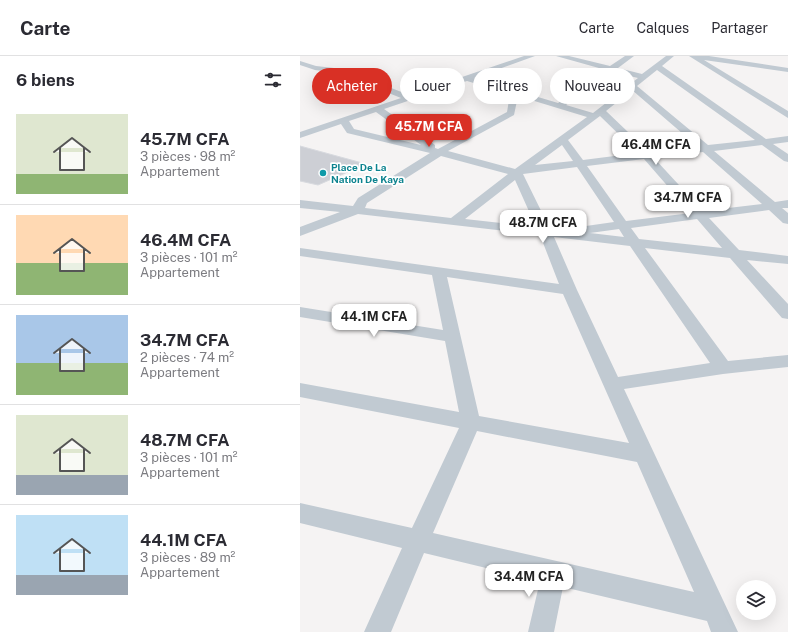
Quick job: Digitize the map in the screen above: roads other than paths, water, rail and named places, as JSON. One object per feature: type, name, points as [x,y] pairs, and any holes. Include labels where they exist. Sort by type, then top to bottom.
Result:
[{"type":"street","points":[[466,78],[531,56]]},
{"type":"street","points":[[560,56],[608,68]]},
{"type":"street","points":[[613,68],[630,56]]},
{"type":"street","points":[[693,56],[788,70]]},
{"type":"street","points":[[693,56],[788,115]]},
{"type":"street","points":[[456,221],[664,61],[788,159]]},
{"type":"street","points":[[300,64],[315,68],[340,71],[400,94]]},
{"type":"street","points":[[758,66],[776,76]]},
{"type":"street","points":[[466,78],[473,80]]},
{"type":"street","points":[[635,80],[707,149],[788,220]]},
{"type":"street","points":[[300,135],[400,101]]},
{"type":"street","points":[[542,101],[559,106],[597,113],[647,156],[788,314]]},
{"type":"street","points":[[300,232],[358,210],[362,202],[439,152],[510,113],[512,104]]},
{"type":"street","points":[[377,109],[439,152]]},
{"type":"street","points":[[344,121],[350,131],[519,172],[788,139]]},
{"type":"street","points":[[563,139],[636,243],[650,266],[723,368]]},
{"type":"street","points":[[519,172],[548,232],[569,290],[725,632]]},
{"type":"street","points":[[300,204],[788,260]]},
{"type":"street","points":[[548,232],[623,226],[788,204]]},
{"type":"street","points":[[300,252],[569,290]]},
{"type":"street","points":[[377,632],[471,422],[438,271]]},
{"type":"street","points":[[300,312],[453,337]]},
{"type":"street","points":[[613,384],[723,368],[788,361]]},
{"type":"street","points":[[300,390],[644,455]]},
{"type":"street","points":[[300,513],[715,610]]},
{"type":"street","points":[[541,632],[554,572]]},
{"type":"place","name":"Place De La Nation De Kaya","points":[[323,173]]}]
